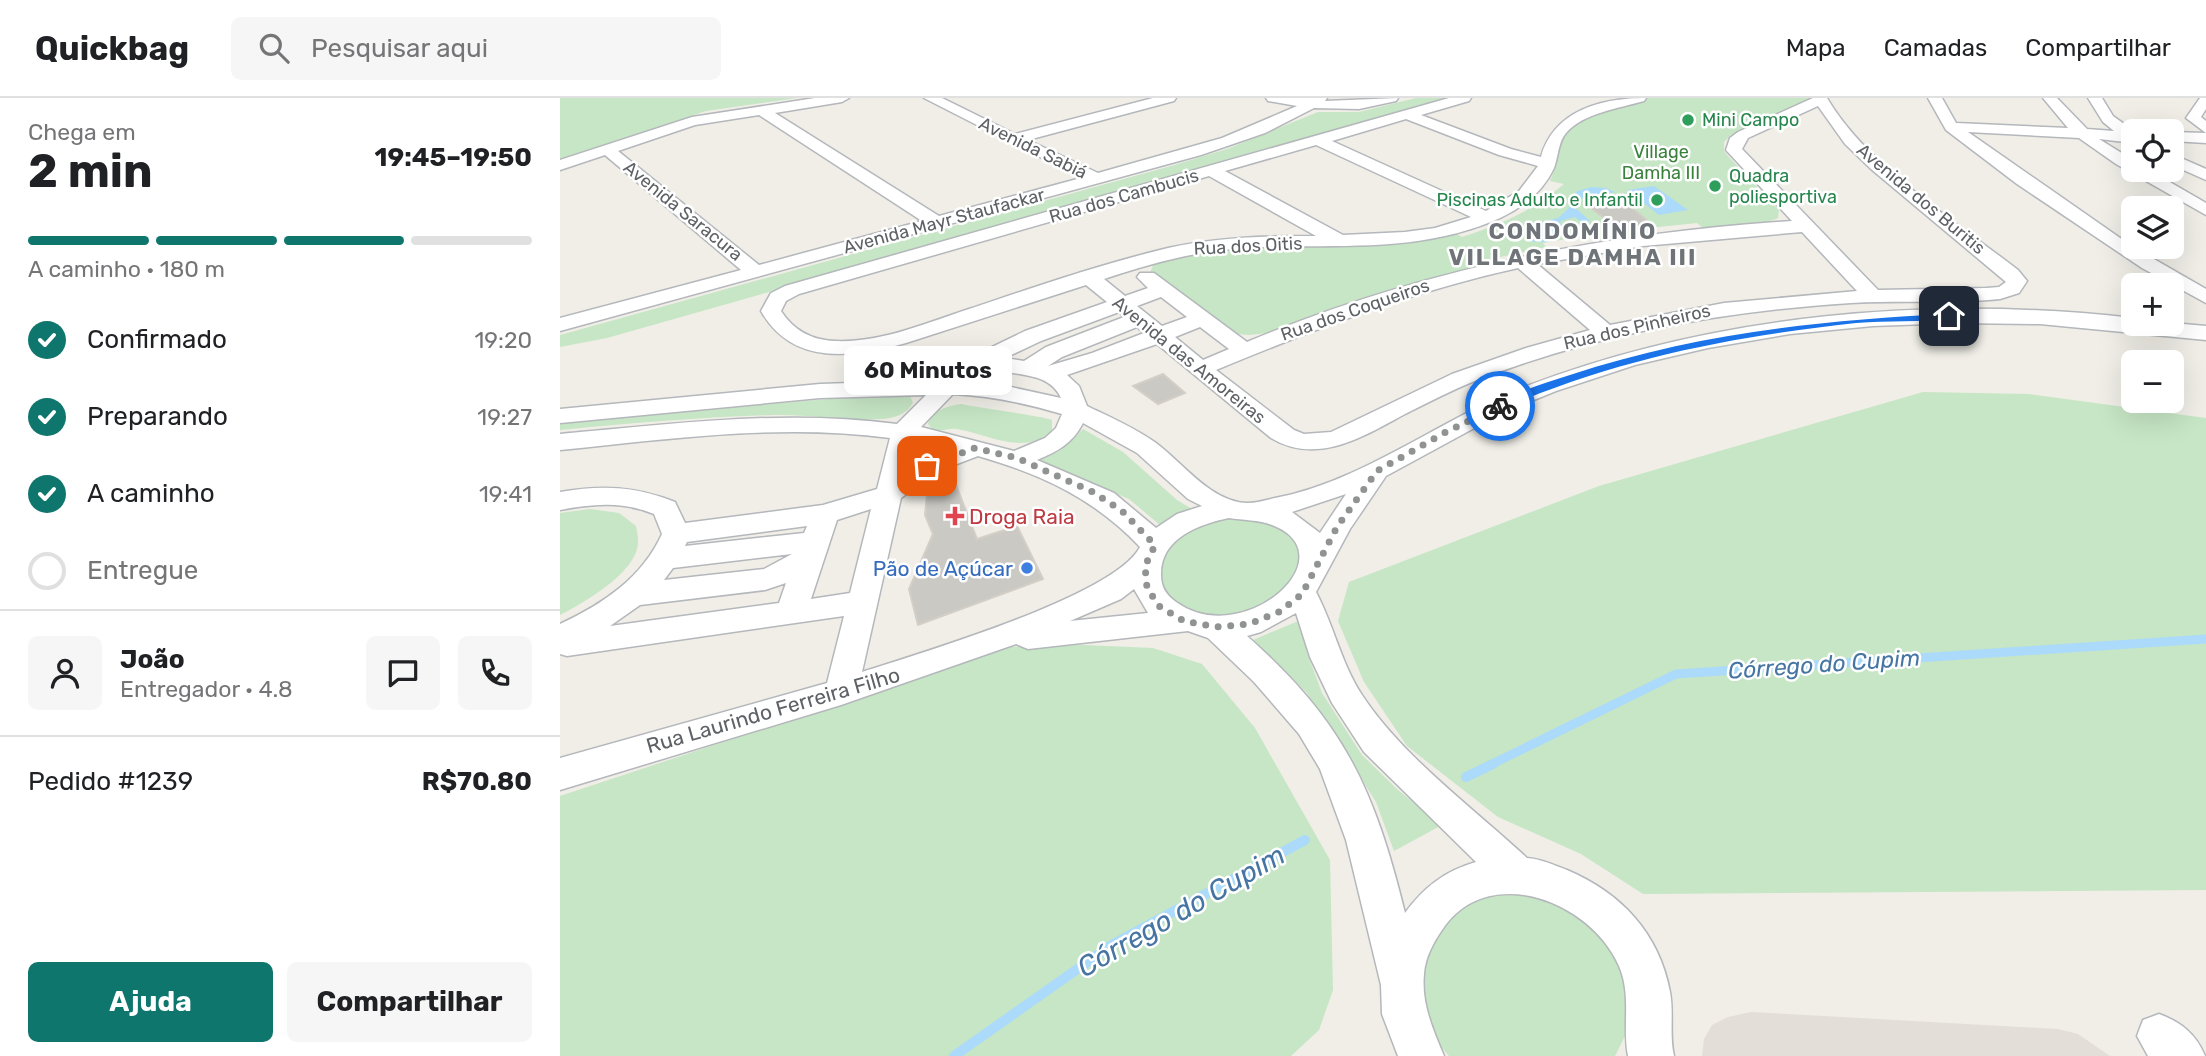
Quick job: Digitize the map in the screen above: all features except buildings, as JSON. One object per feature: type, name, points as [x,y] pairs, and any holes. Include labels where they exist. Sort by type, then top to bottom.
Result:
[{"type":"street","points":[[560,165],[609,150],[670,126],[758,108],[842,98]]},
{"type":"street","name":"Avenida Sabiá","points":[[931,98],[1096,179]]},
{"type":"street","points":[[1016,138],[1169,98]]},
{"type":"street","points":[[1273,98],[1352,107],[1391,98]]},
{"type":"street","name":"Rua dos Cambucis","points":[[814,345],[798,339],[778,324],[771,311],[774,302],[783,294],[1464,98]]},
{"type":"street","name":"Rua dos Oitis","points":[[814,345],[855,346],[896,338],[1161,255],[1213,245],[1386,240],[1424,234],[1486,217],[1529,192],[1548,164],[1551,144],[1564,126],[1598,111],[1639,98]]},
{"type":"street","points":[[1935,98],[1951,127],[2023,180],[2149,264],[2206,296]]},
{"type":"street","points":[[2050,98],[2057,109],[2085,134],[2121,159]]},
{"type":"street","points":[[2095,98],[2108,120],[2121,129]]},
{"type":"street","points":[[1820,99],[1794,114],[1743,135],[1738,138],[1734,150],[1871,294]]},
{"type":"street","name":"Avenida dos Buritis","points":[[1820,99],[1832,119],[1882,169],[2011,274],[2017,281],[2015,286],[2003,293]]},
{"type":"street","points":[[2206,99],[2193,118],[2206,130]]},
{"type":"street","name":"Avenida Mayr Staufackar","points":[[560,325],[937,223],[1247,135],[1316,101]]},
{"type":"street","points":[[758,108],[937,223]]},
{"type":"street","points":[[1794,114],[1832,119]]},
{"type":"street","points":[[1408,115],[1505,152],[1548,164]]},
{"type":"street","points":[[1951,127],[2121,136]]},
{"type":"street","points":[[2184,137],[2206,138]]},
{"type":"street","points":[[1318,141],[1486,217]]},
{"type":"street","name":"Avenida Saracura","points":[[609,150],[756,272]]},
{"type":"street","points":[[2184,165],[2206,175]]},
{"type":"street","points":[[1212,171],[1341,242]]},
{"type":"street","points":[[2158,182],[2206,210]]},
{"type":"street","name":"Rua dos Coqueiros","points":[[1200,369],[1375,299],[1522,261],[1664,236],[1805,226]]},
{"type":"street","points":[[1522,261],[1604,331]]},
{"type":"street","points":[[1131,264],[1161,290],[1245,351]]},
{"type":"street","name":"Avenida das Amoreiras","points":[[1089,277],[1267,424],[1291,440]]},
{"type":"street","points":[[841,692],[904,431],[972,366],[1033,336],[1161,290]]},
{"type":"street","name":"Rua dos Pinheiros","points":[[1291,440],[1318,443],[1343,437],[1468,376],[1604,331],[1703,311],[1812,298],[1871,294],[2003,293]]},
{"type":"street","points":[[1410,1049],[1401,985],[1370,858],[1354,805],[1335,761],[1301,712],[1262,668],[1200,624],[1160,607],[1147,588],[1150,555],[1174,527],[1200,515],[1229,509],[1258,509],[1302,502],[1347,486],[1446,432],[1546,386],[1612,364],[1722,338],[1793,327],[1923,316],[2073,320],[2206,333]]},
{"type":"street","points":[[1039,371],[1054,352],[1138,319]]},
{"type":"street","points":[[1017,458],[1054,443],[1066,432],[1075,407],[1093,381],[1201,319]]},
{"type":"street","points":[[1039,371],[1165,340]]},
{"type":"street","points":[[972,366],[992,364],[1039,371],[1061,379],[1067,386],[1075,407]]},
{"type":"street","points":[[560,416],[820,391],[947,387],[988,389],[1075,407],[1146,448],[1198,493],[1229,509]]},
{"type":"street","points":[[560,442],[780,423],[904,431],[1017,458],[1093,492],[1122,511],[1150,555]]},
{"type":"street","points":[[560,638],[589,625],[634,595],[672,546],[824,514],[889,494],[927,466],[975,448]]},
{"type":"street","points":[[1200,624],[1249,624],[1279,612],[1308,583],[1337,527],[1377,471]]},
{"type":"street","points":[[560,501],[598,494],[638,496],[665,508],[672,546]]},
{"type":"street","points":[[1258,509],[1284,517],[1303,532],[1314,550],[1308,583],[1326,657],[1349,703],[1376,742],[1515,873]]},
{"type":"street","points":[[791,613],[824,514]]},
{"type":"street","points":[[672,546],[811,550]]},
{"type":"street","points":[[634,595],[765,579],[781,574],[811,550]]},
{"type":"street","name":"Rua Laurindo Ferreira Filho","points":[[560,774],[614,756],[841,692],[986,644],[1110,592],[1150,555]]},
{"type":"street","points":[[560,645],[862,602]]},
{"type":"street","name":"Rua Laurindo Ferreira Filho","points":[[986,644],[1041,635],[1200,624]]},
{"type":"street","points":[[1401,985],[1411,939],[1436,902],[1473,880],[1515,873],[1560,883],[1600,908],[1632,946],[1649,994],[1647,1052]]},
{"type":"shaded area","points":[[1751,1012],[2058,1029],[2078,1034],[2110,1056],[1702,1056],[1704,1039],[1712,1025],[1728,1017]]},
{"type":"green space","points":[[560,98],[797,98],[706,111],[560,159]]},
{"type":"green space","points":[[1416,98],[1452,98],[607,338],[560,347],[560,335],[1171,166],[1227,149],[1318,112],[1359,112]]},
{"type":"green space","name":"Village Damha III","points":[[1648,98],[1814,98],[1801,108],[1731,135],[1724,142],[1724,151],[1728,156],[1779,210],[1778,218],[1762,224],[1703,228],[1697,223],[1649,228],[1654,233],[1598,241],[1591,235],[1543,243],[1546,247],[1487,260],[1335,309],[1276,332],[1250,335],[1236,334],[1150,273],[1154,263],[1199,251],[1223,248],[1345,246],[1452,231],[1462,237],[1503,222],[1528,209],[1564,184],[1550,181],[1561,139],[1575,124]]},
{"type":"green space","points":[[1923,392],[2028,394],[2121,407],[2121,413],[2169,413],[2206,418],[2206,890],[1643,894],[1581,854],[1498,817],[1407,746],[1364,682],[1338,621],[1349,582],[1599,486]]},
{"type":"green space","points":[[898,393],[910,396],[913,403],[903,413],[886,419],[774,415],[560,430],[560,422]]},
{"type":"green space","points":[[961,404],[1052,420],[1052,430],[1042,438],[1019,443],[957,429],[934,432],[928,424],[933,415]]},
{"type":"green space","points":[[1083,429],[1123,452],[1177,500],[1192,509],[1160,525],[1129,499],[1038,461],[1061,450]]},
{"type":"green space","points":[[590,509],[619,513],[636,526],[636,553],[608,585],[560,615],[560,513]]},
{"type":"green space","points":[[1221,519],[1246,520],[1274,526],[1296,541],[1301,552],[1302,566],[1294,587],[1259,609],[1238,618],[1204,616],[1188,610],[1162,592],[1157,579],[1159,563],[1174,540],[1193,529]]},
{"type":"green space","points":[[1301,620],[1307,653],[1322,693],[1362,755],[1398,790],[1442,825],[1394,851],[1376,802],[1307,693],[1278,665],[1248,642]]},
{"type":"green space","points":[[1083,645],[1153,648],[1202,664],[1255,728],[1330,860],[1333,990],[1319,1030],[1291,1056],[560,1056],[560,796],[1010,647]]},
{"type":"green space","points":[[1531,883],[1609,934],[1629,979],[1629,1028],[1615,1056],[1449,1056],[1431,1035],[1417,985],[1424,939],[1450,904]]},
{"type":"water","name":"Piscinas Adulto e Infantil","points":[[1654,186],[1688,210],[1659,215],[1627,190]]},
{"type":"water","points":[[1592,187],[1615,192],[1587,197],[1573,206],[1590,221],[1583,223],[1575,217],[1560,221],[1563,235],[1547,242],[1524,241],[1538,232],[1532,225],[1558,218],[1568,209],[1577,191]]},
{"type":"waterway","name":"Córrego do Cupim","points":[[1490,765],[1676,674],[2206,639]]},
{"type":"waterway","name":"Córrego do Cupim","points":[[1466,777],[1493,764]]},
{"type":"waterway","name":"Córrego do Cupim","points":[[954,1056],[1110,946],[1305,840]]},
{"type":"way so far","points":[[927,466],[975,448],[1017,458],[1093,492],[1122,511],[1155,545],[1145,566],[1147,588],[1160,607],[1184,621],[1216,627],[1249,624],[1279,612],[1302,594],[1354,499],[1377,471],[1446,432],[1500,406]]},
{"type":"place","name":"Mini Campo","points":[[1688,120]]},
{"type":"place","name":"Quadra poliesportiva","points":[[1715,186]]},
{"type":"place","name":"Piscinas Adulto e Infantil","points":[[1657,200]]},
{"type":"place","name":"60 Minutos","points":[[927,466]]},
{"type":"place","name":"Droga Raia","points":[[955,516]]},
{"type":"place","name":"Pão de Açúcar","points":[[1027,568]]},
{"type":"district","name":"CONDOMÍNIO VILLAGE DAMHA III","points":[[1573,244]]},
{"type":"route","points":[[1500,406],[1546,386],[1667,349],[1793,327],[1859,320],[1949,316]]}]
